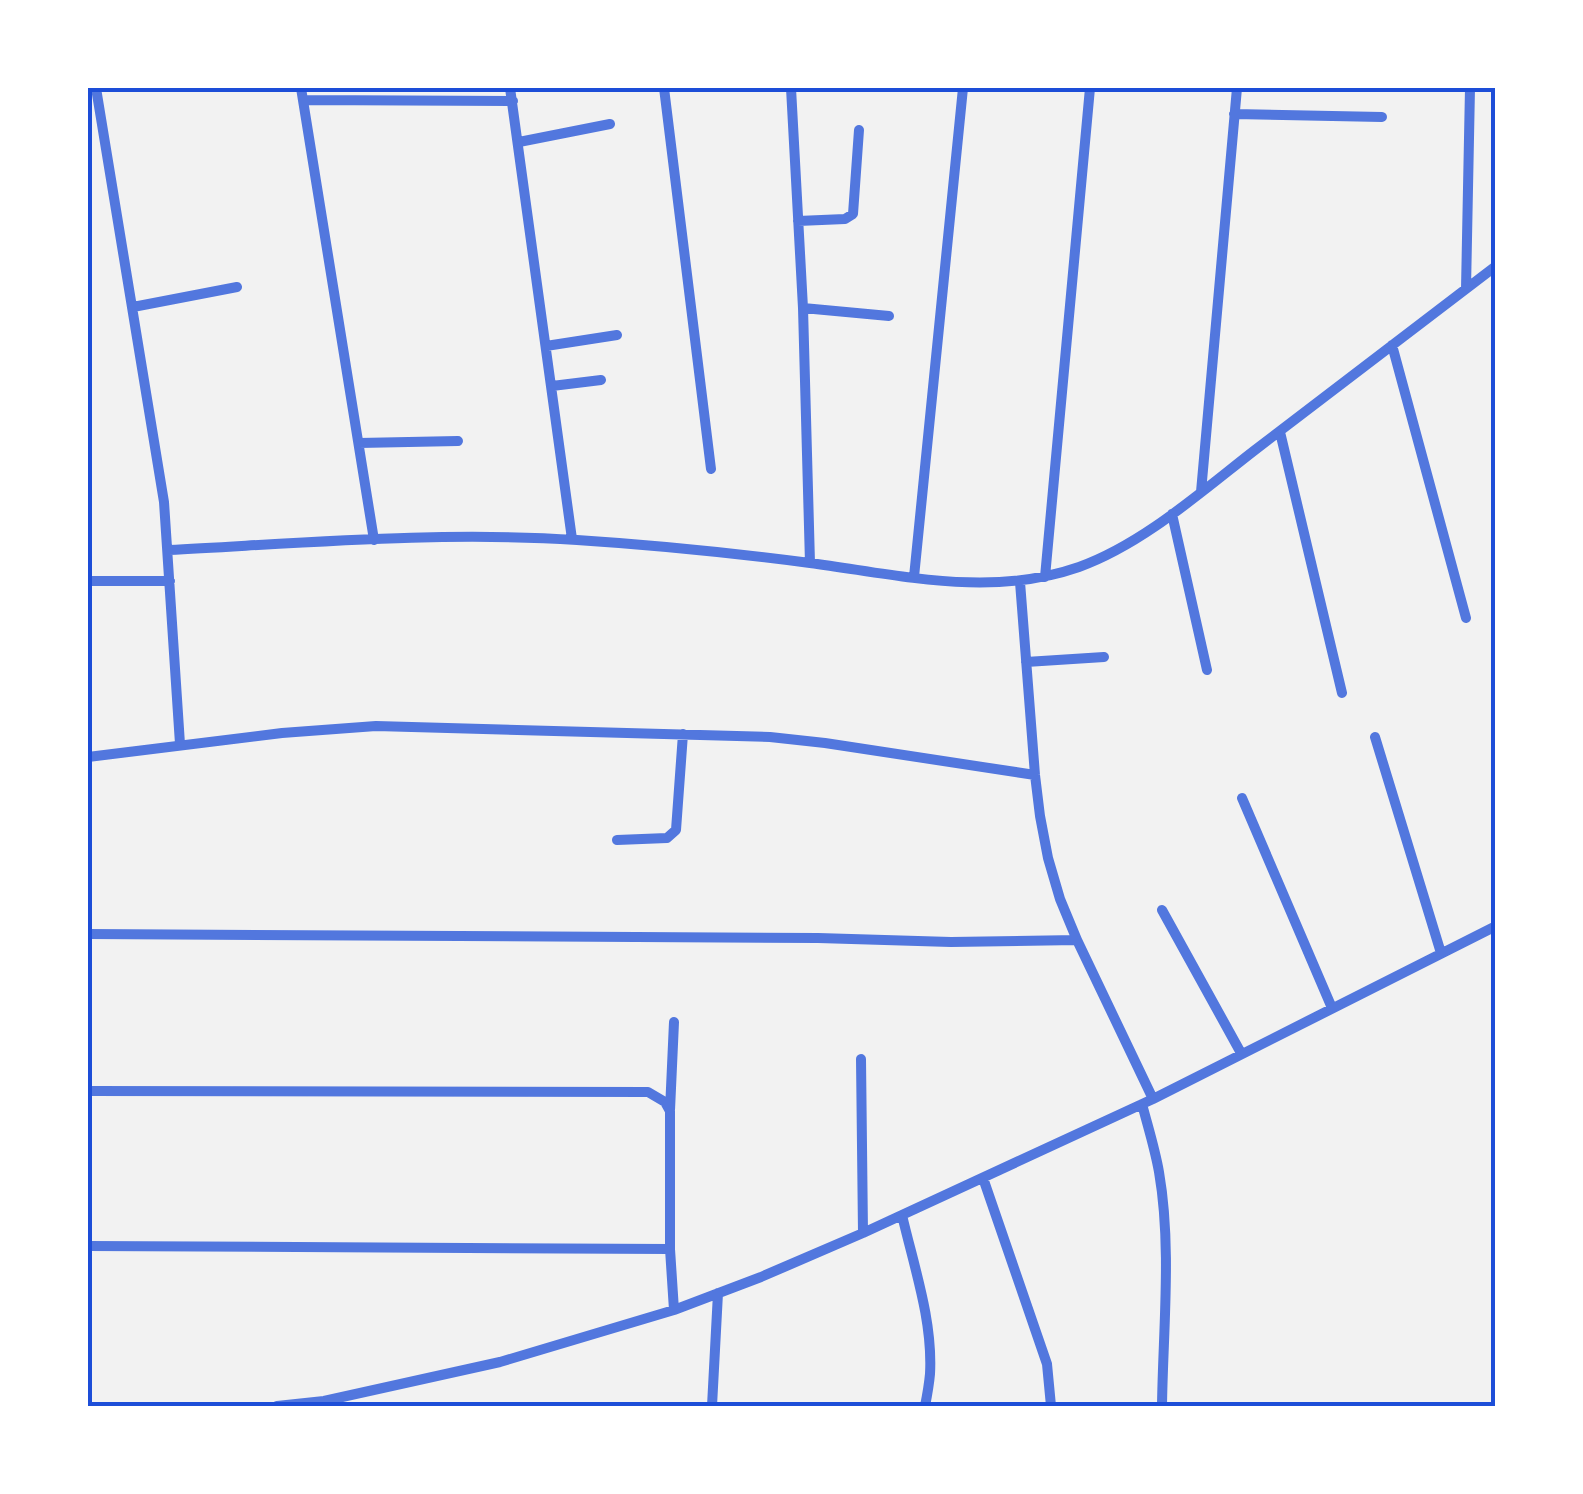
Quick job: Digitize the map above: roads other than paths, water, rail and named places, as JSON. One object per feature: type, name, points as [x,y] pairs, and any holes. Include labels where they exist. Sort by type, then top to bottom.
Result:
[{"type":"street","points":[[96,88],[162,486],[180,744]]},
{"type":"street","points":[[301,88],[374,540]]},
{"type":"street","points":[[510,88],[572,539]]},
{"type":"street","points":[[664,88],[711,469]]},
{"type":"street","points":[[791,88],[803,308],[810,563]]},
{"type":"street","points":[[914,578],[963,88]]},
{"type":"street","points":[[1045,576],[1090,88]]},
{"type":"street","points":[[1201,492],[1236,88]]},
{"type":"street","points":[[1466,288],[1470,88]]},
{"type":"street","points":[[304,100],[513,101]]},
{"type":"street","points":[[1234,114],[1382,116]]},
{"type":"street","points":[[518,142],[610,124]]},
{"type":"street","points":[[798,221],[846,220],[853,214],[860,130]]},
{"type":"street","points":[[168,550],[440,538],[572,539],[716,552],[966,584],[1020,582],[1081,566],[1114,551],[1172,514],[1496,266]]},
{"type":"street","points":[[133,307],[236,286]]},
{"type":"street","points":[[803,308],[889,316]]},
{"type":"street","points":[[546,346],[616,335]]},
{"type":"street","points":[[1392,346],[1466,618]]},
{"type":"street","points":[[552,386],[601,380]]},
{"type":"street","points":[[1280,432],[1342,693]]},
{"type":"street","points":[[359,444],[458,441]]},
{"type":"street","points":[[1172,514],[1207,670]]},
{"type":"street","points":[[88,580],[170,581]]},
{"type":"street","points":[[1020,582],[1035,774],[1048,858],[1077,940],[1148,1102],[1165,1246],[1162,1406]]},
{"type":"street","points":[[1026,662],[1104,656]]},
{"type":"street","points":[[88,756],[376,726],[770,737],[1035,774]]},
{"type":"street","points":[[617,840],[667,838],[676,830],[683,734]]},
{"type":"street","points":[[1375,737],[1441,953]]},
{"type":"street","points":[[1242,798],[1332,1008]]},
{"type":"street","points":[[1162,910],[1241,1053]]},
{"type":"street","points":[[277,1406],[324,1404],[500,1362],[674,1310],[813,1256],[1148,1102],[1496,926]]},
{"type":"street","points":[[88,934],[1077,940]]},
{"type":"street","points":[[674,1022],[670,1111],[674,1310]]},
{"type":"street","points":[[862,1059],[863,1233]]},
{"type":"street","points":[[88,1092],[639,1091],[656,1096],[670,1111]]},
{"type":"street","points":[[983,1178],[1047,1364],[1051,1406]]},
{"type":"street","points":[[902,1215],[928,1333],[930,1374],[925,1406]]},
{"type":"street","points":[[88,1246],[670,1249]]},
{"type":"street","points":[[712,1406],[718,1293]]}]
